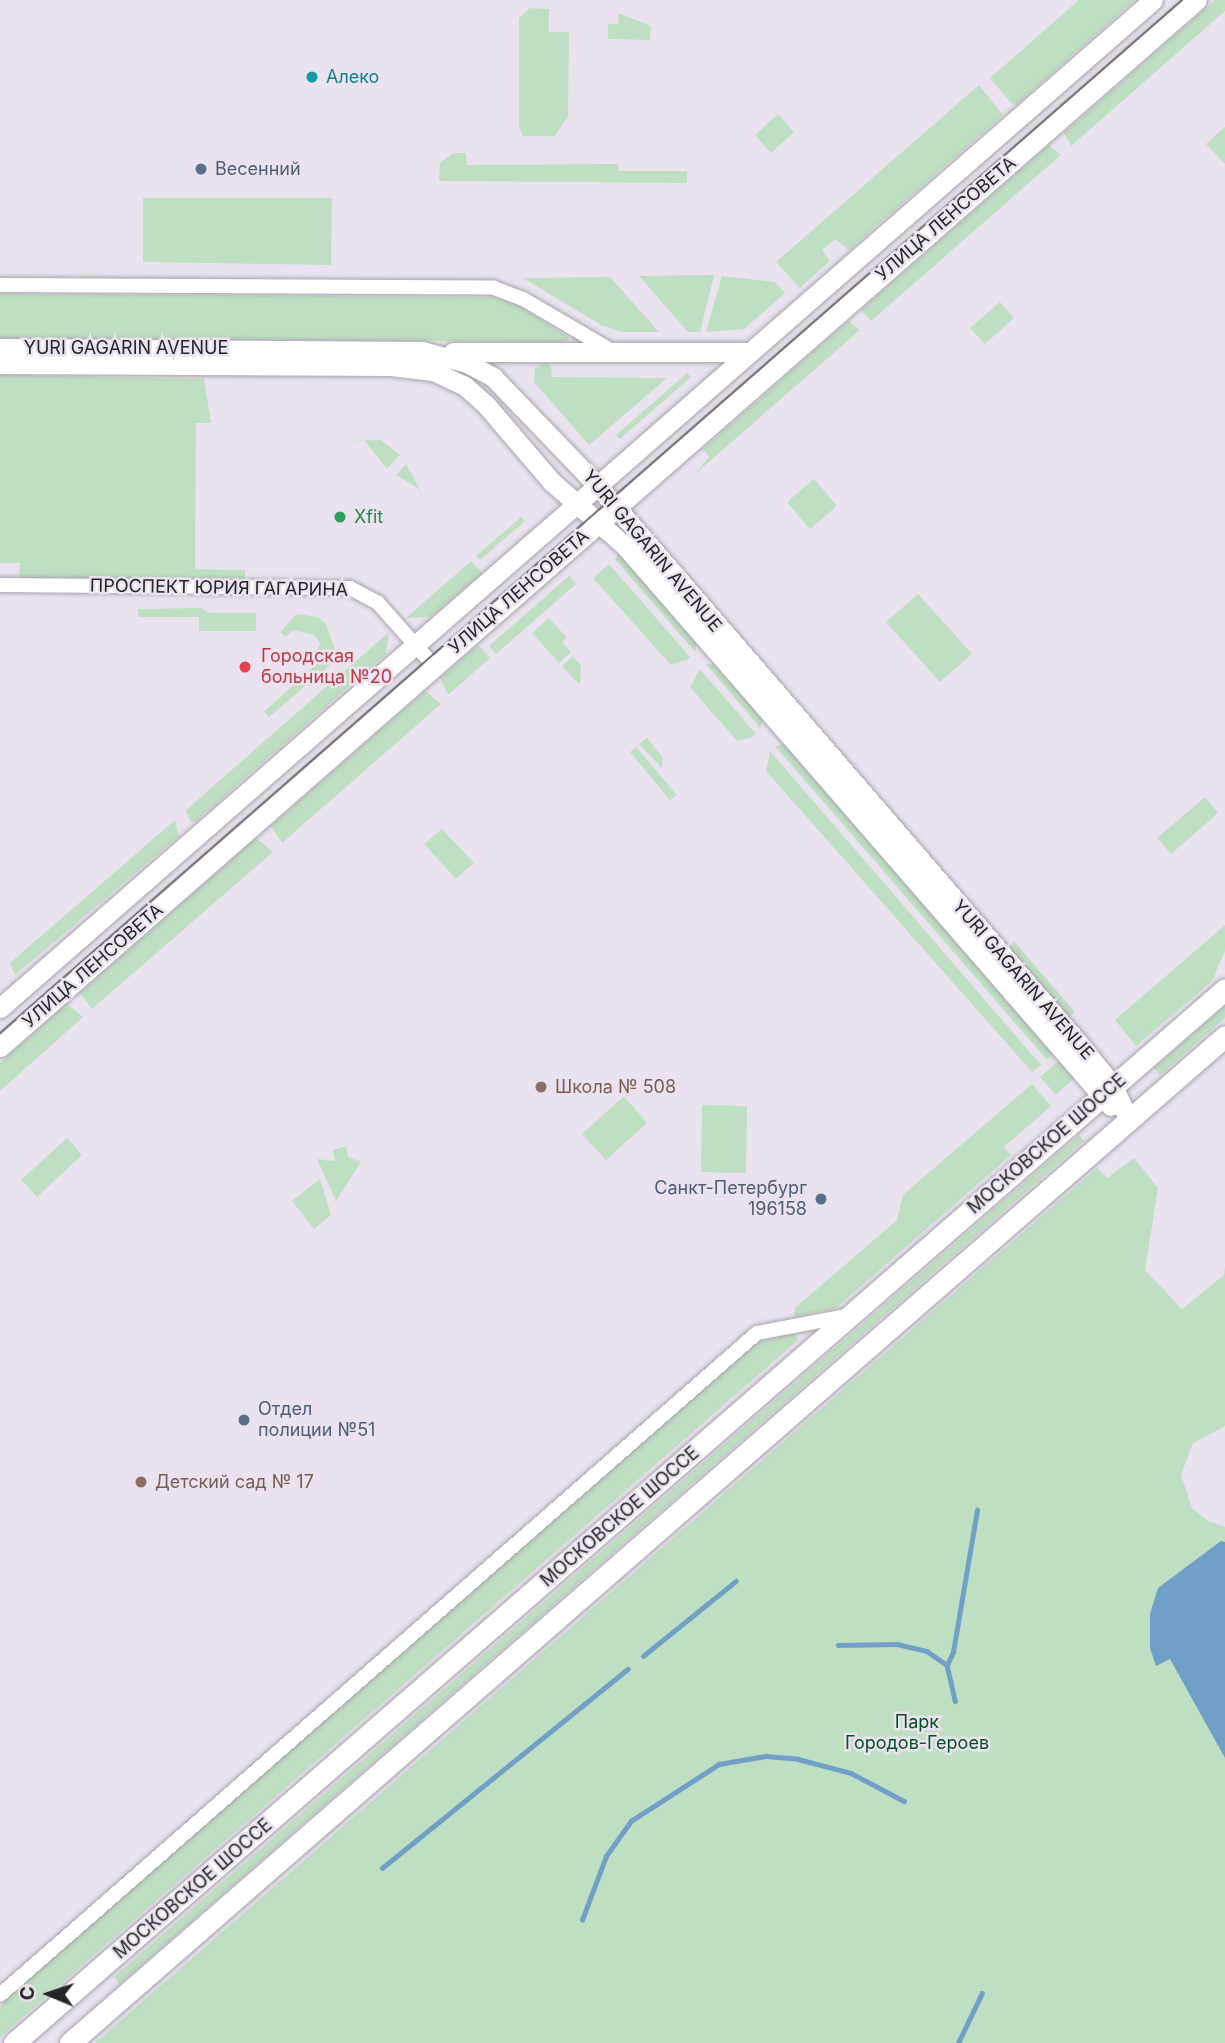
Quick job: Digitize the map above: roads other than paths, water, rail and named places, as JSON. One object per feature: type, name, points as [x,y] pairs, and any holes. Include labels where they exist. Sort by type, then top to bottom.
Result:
[{"type":"main road","name":"МОСКОВСКОЕ ШОССЕ","points":[[14,2043],[1225,988]]},
{"type":"main road","name":"МОСКОВСКОЕ ШОССЕ","points":[[70,2043],[1225,1036]]},
{"type":"main road","points":[[83,1984],[107,2011]]},
{"type":"street","name":"УЛИЦА ЛЕНСОВЕТА","points":[[0,1008],[1153,0]]},
{"type":"street","name":"УЛИЦА ЛЕНСОВЕТА","points":[[0,1047],[1197,0]]},
{"type":"street","points":[[0,285],[494,288],[525,300],[615,352]]},
{"type":"street","name":"YURI GAGARIN AVENUE","points":[[0,348],[422,351],[467,363],[493,377],[597,485],[1129,1121]]},
{"type":"street","points":[[422,351],[749,352],[768,375]]},
{"type":"street","name":"YURI GAGARIN AVENUE","points":[[0,364],[391,366],[433,371],[465,386],[487,406],[575,504],[625,546],[1107,1092]]},
{"type":"street","name":"ПРОСПЕКТ ЮРИЯ ГАГАРИНА","points":[[0,585],[350,588],[378,603],[434,666]]},
{"type":"street","points":[[0,1995],[757,1333],[850,1315]]},
{"type":"water","points":[[1221,1541],[1225,1542],[1225,1758],[1170,1659],[1156,1666],[1150,1648],[1150,1614],[1158,1588]]},
{"type":"waterway","points":[[947,1665],[953,1652],[977,1510]]},
{"type":"waterway","points":[[643,1656],[736,1581]]},
{"type":"waterway","points":[[838,1645],[897,1644],[927,1651],[947,1665],[955,1701]]},
{"type":"waterway","points":[[382,1868],[628,1669]]},
{"type":"waterway","points":[[582,1920],[606,1856],[631,1821],[719,1764],[766,1756],[798,1759],[851,1773],[904,1801]]},
{"type":"waterway","points":[[958,2043],[982,1993]]},
{"type":"tram line","points":[[0,1033],[1182,0]]},
{"type":"place","name":"Алеко","points":[[312,77]]},
{"type":"place","name":"Весенний","points":[[201,169]]},
{"type":"place","name":"Xfit","points":[[340,517]]},
{"type":"place","name":"Городская больница №20","points":[[245,667]]},
{"type":"place","name":"Школа № 508","points":[[541,1087]]},
{"type":"place","name":"Санкт-Петербург 196158","points":[[821,1199]]},
{"type":"place","name":"Отдел полиции №51","points":[[244,1420]]},
{"type":"place","name":"Детский сад № 17","points":[[141,1482]]},
{"type":"park label","name":"Парк Городов-Героев","points":[[917,1733]]}]
